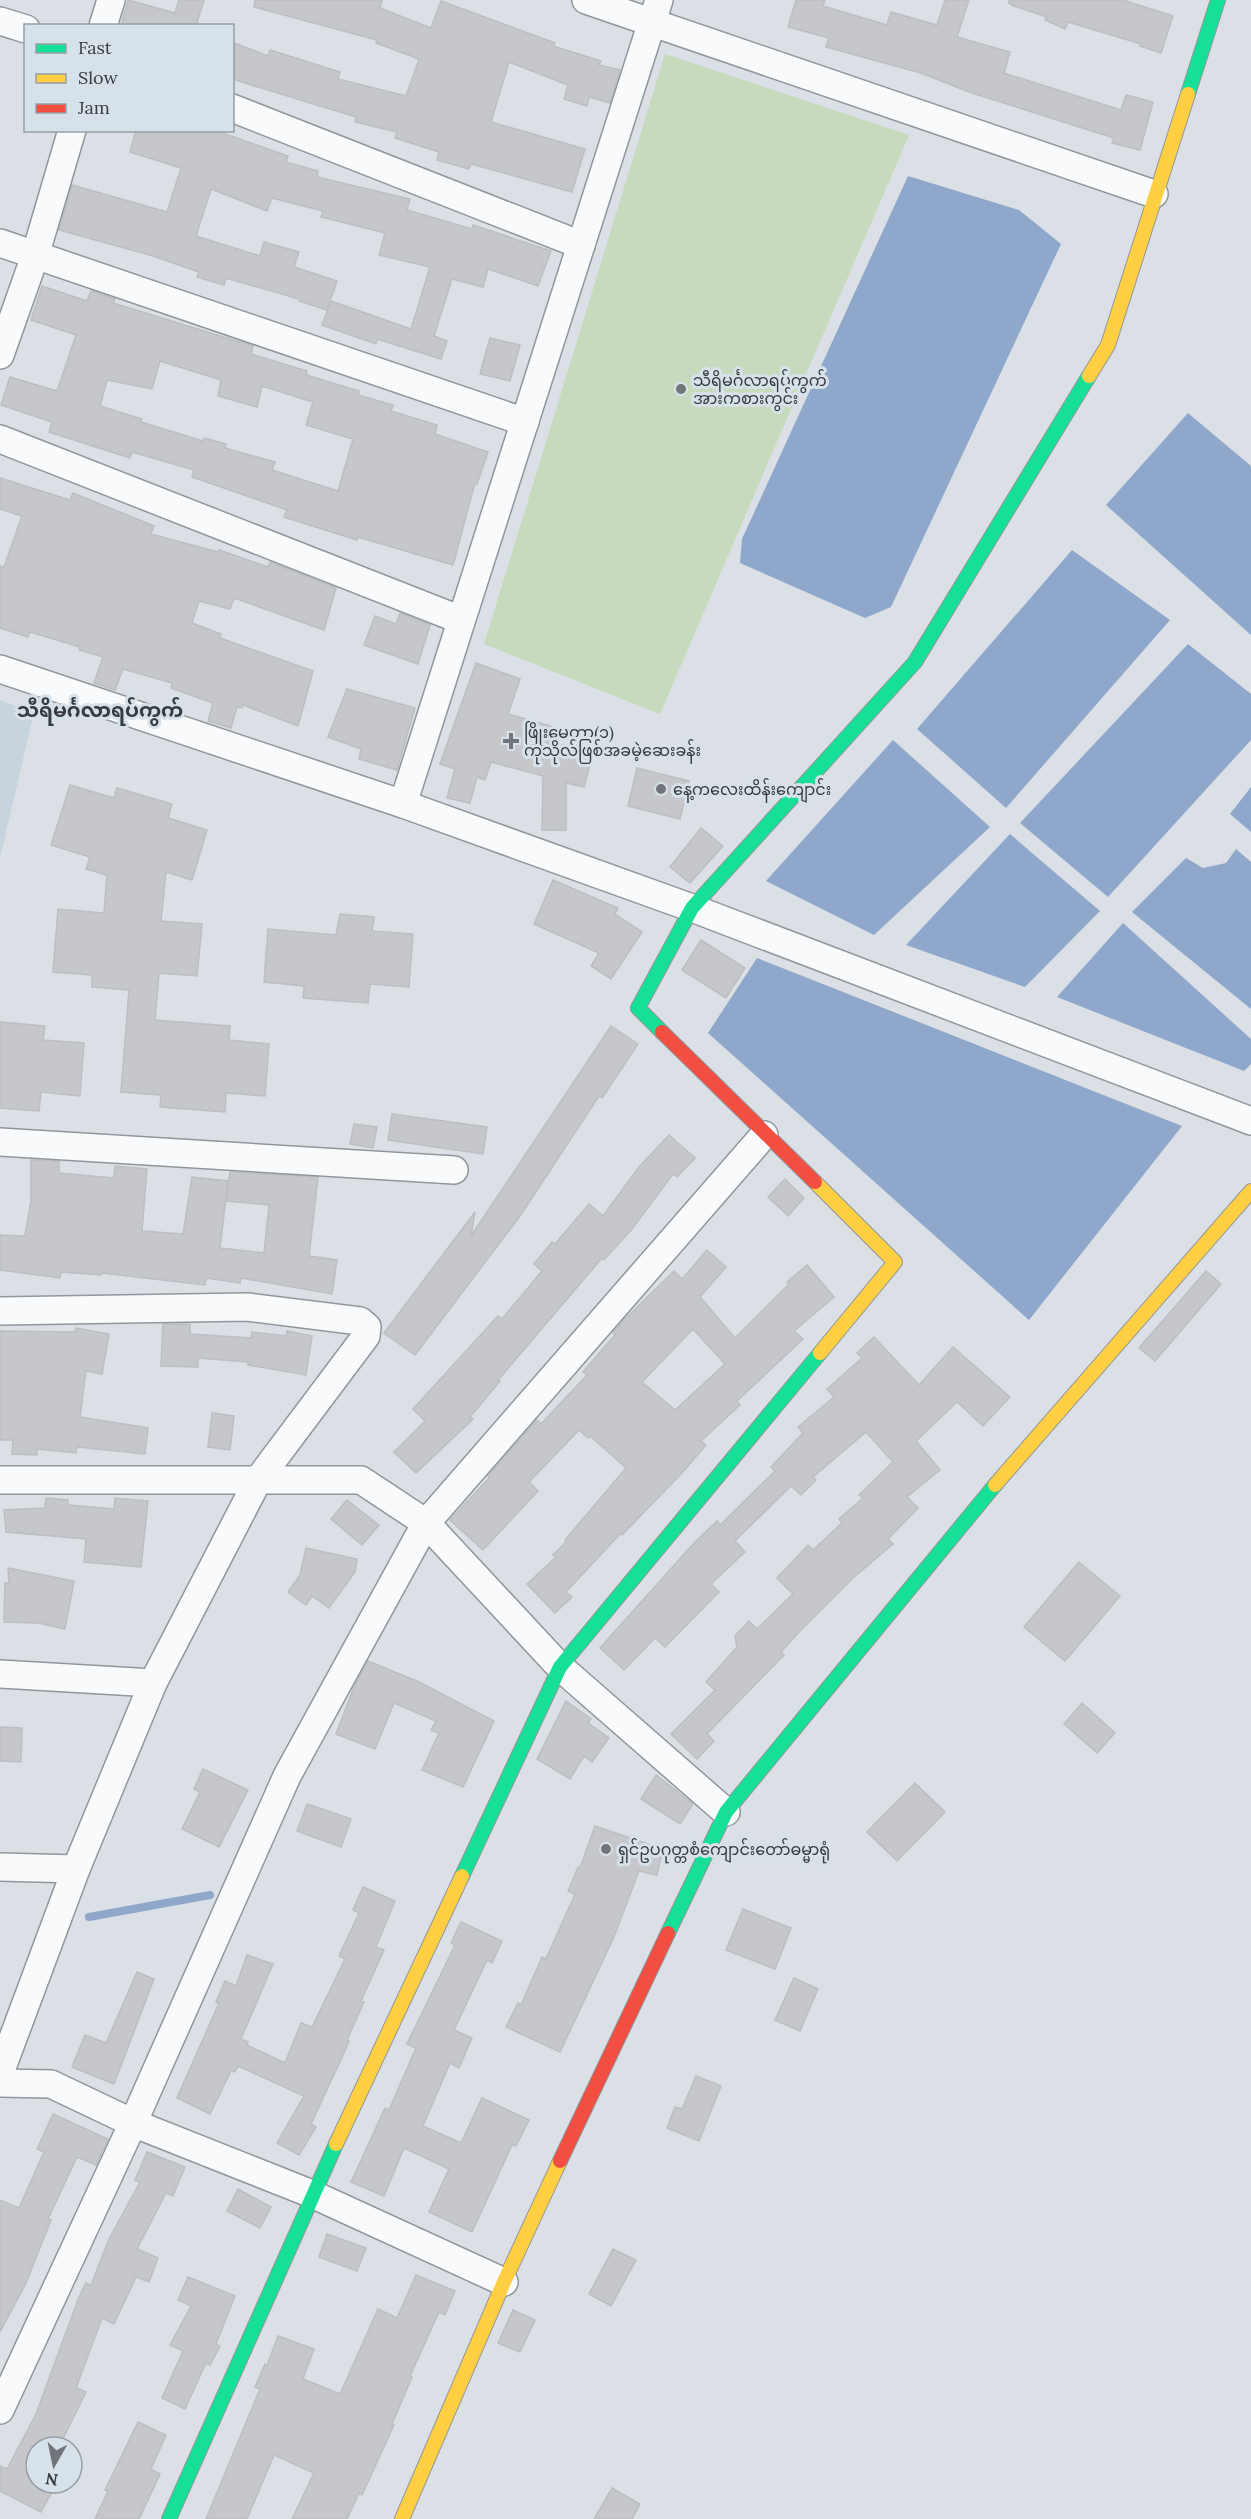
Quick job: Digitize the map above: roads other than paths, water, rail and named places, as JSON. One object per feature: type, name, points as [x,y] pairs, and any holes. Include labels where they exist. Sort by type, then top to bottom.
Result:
[{"type":"street","points":[[104,24],[111,0]]},
{"type":"street","points":[[586,0],[655,11],[1154,194]]},
{"type":"street","points":[[169,2519],[312,2194],[560,1667],[895,1262],[638,1008],[692,908],[915,662],[1108,345],[1154,194],[1218,0]]},
{"type":"street","points":[[403,804],[655,11]]},
{"type":"street","points":[[0,21],[24,28]]},
{"type":"street","points":[[234,109],[581,245]]},
{"type":"street","points":[[0,356],[35,256],[71,132]]},
{"type":"street","points":[[0,243],[525,422]]},
{"type":"street","points":[[0,439],[461,620]]},
{"type":"street","points":[[0,669],[403,804],[692,908],[1251,1121]]},
{"type":"street","points":[[0,2410],[133,2122],[287,1776],[426,1523],[764,1135]]},
{"type":"street","points":[[0,1142],[454,1170]]},
{"type":"street","points":[[402,2519],[504,2282],[612,2048],[726,1812],[989,1492],[1251,1191]]},
{"type":"street","points":[[0,1311],[247,1306],[360,1321],[367,1327],[366,1336],[258,1480],[153,1683],[76,1869],[0,2073]]},
{"type":"street","points":[[0,1480],[361,1480],[426,1523],[560,1667],[726,1812]]},
{"type":"street","points":[[0,1674],[153,1683]]},
{"type":"street","points":[[0,1867],[76,1869]]},
{"type":"street","points":[[0,2083],[51,2084],[133,2122],[312,2194],[504,2282]]},
{"type":"water","points":[[908,176],[1019,210],[1061,244],[891,607],[865,618],[740,563],[742,539]]},
{"type":"water","points":[[1188,413],[1251,466],[1251,635],[1106,505]]},
{"type":"water","points":[[1072,550],[1170,620],[1006,808],[917,729]]},
{"type":"water","points":[[1188,644],[1251,694],[1251,740],[1108,897],[1020,823]]},
{"type":"water","points":[[893,740],[990,827],[874,935],[766,881]]},
{"type":"water","points":[[1251,787],[1251,832],[1230,814]]},
{"type":"water","points":[[1010,834],[1100,911],[1025,987],[906,945]]},
{"type":"water","points":[[1236,849],[1251,862],[1251,1009],[1132,912],[1186,858],[1203,868],[1226,863]]},
{"type":"water","points":[[1123,923],[1251,1039],[1251,1064],[1244,1071],[1057,997]]},
{"type":"water","points":[[757,958],[1182,1126],[1029,1320],[708,1033]]},
{"type":"waterway","points":[[89,1917],[210,1895]]},
{"type":"place","name":"သီရိမင်္ဂလာရပ်ကွက် အားကစားကွင်း","points":[[681,389]]},
{"type":"place","name":"ဖြိုးမေတ္တာ(၁) ကုသိုလ်ဖြစ်အခမဲ့ဆေးခန်း","points":[[511,741]]},
{"type":"place","name":"နေ့ကလေးထိန်းကျောင်း","points":[[661,789]]},
{"type":"place","name":"ရှင်ဥပဂုတ္တစံကျောင်းတော်ဓမ္မာရုံ","points":[[606,1849]]},
{"type":"district","name":"သီရိမင်္ဂလာရပ်ကွက်","points":[[100,709]]}]
